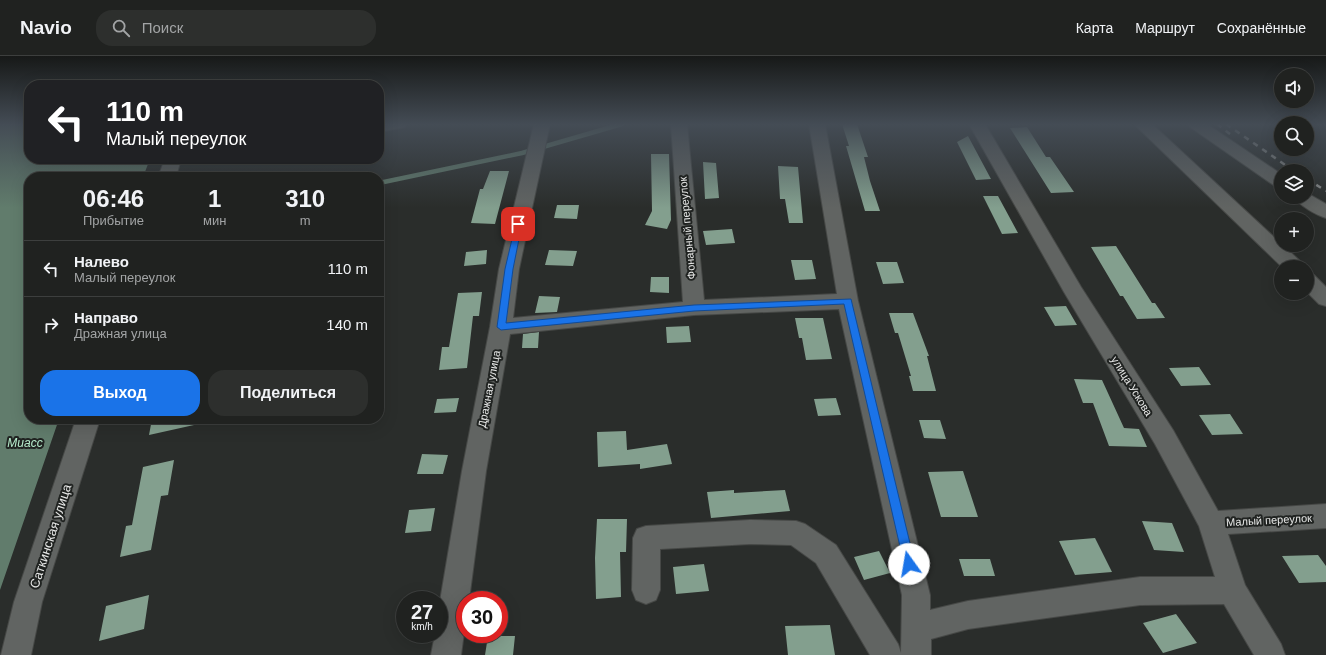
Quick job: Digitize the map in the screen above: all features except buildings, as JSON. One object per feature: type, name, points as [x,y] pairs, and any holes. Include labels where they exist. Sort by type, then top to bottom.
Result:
[{"type":"street","name":"Дражная улица","points":[[446,655],[474,471],[501,327],[509,269],[536,152]]},
{"type":"street","name":"Фонарный переулок","points":[[681,152],[694,308]]},
{"type":"street","points":[[822,152],[848,301],[916,595],[916,655]]},
{"type":"street","name":"улица Ускова","points":[[993,152],[1074,292],[1164,437],[1211,523],[1223,556],[1232,590],[1270,655]]},
{"type":"street","points":[[1172,152],[1287,260]]},
{"type":"street","points":[[1237,152],[1274,177]]},
{"type":"street","points":[[1314,204],[1326,212]]},
{"type":"street","points":[[1314,287],[1326,299]]},
{"type":"street","points":[[501,327],[694,308],[848,301]]},
{"type":"street","name":"Саткинская улица","points":[[16,655],[28,602],[86,424]]},
{"type":"street","name":"Малый переулок","points":[[1211,523],[1326,516]]},
{"type":"street","points":[[646,590],[646,538],[750,532],[796,533],[826,554],[887,655]]},
{"type":"street","points":[[916,628],[968,615],[1140,591],[1232,590]]},
{"type":"water","name":"Миасс","points":[[0,152],[24,152],[24,164],[148,164],[145,172],[24,172],[24,424],[57,424],[0,590]]},
{"type":"waterway","points":[[384,182],[526,152]]},
{"type":"railway","points":[[1266,152],[1284,164]]},
{"type":"railway","points":[[1314,183],[1326,191]]},
{"type":"route","points":[[518,224],[509,269],[501,327],[694,308],[848,301],[909,564]]}]
